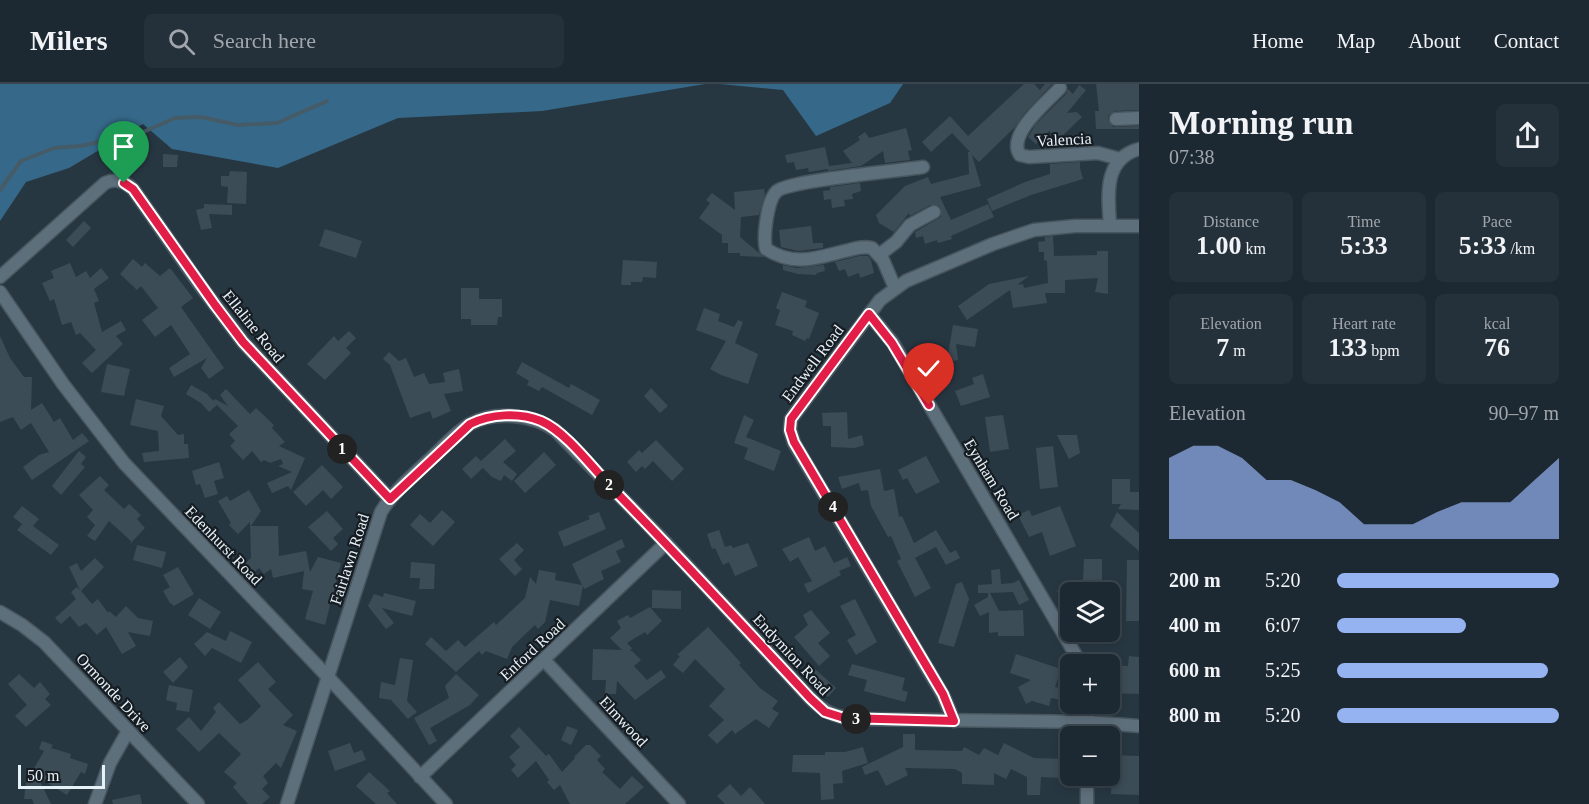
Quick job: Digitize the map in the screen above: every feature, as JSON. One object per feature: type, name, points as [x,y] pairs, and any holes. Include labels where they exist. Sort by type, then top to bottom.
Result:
[{"type":"street","name":"Valencia","points":[[1060,88],[1019,135],[1017,147],[1020,154],[1029,157],[1098,153],[1120,159]]},
{"type":"street","points":[[1116,119],[1139,118]]},
{"type":"street","points":[[1110,225],[1109,180],[1120,159],[1139,149]]},
{"type":"street","points":[[895,288],[879,255],[872,248],[864,246],[803,261],[782,259],[766,249],[764,236],[774,195],[784,187],[804,182],[923,167]]},
{"type":"street","name":"Ellaline Road","points":[[0,277],[101,187],[109,182],[119,181],[133,189],[243,342],[390,499]]},
{"type":"street","points":[[879,255],[896,242],[910,225],[934,213]]},
{"type":"street","name":"Endwell Road","points":[[954,721],[943,694],[794,442],[790,430],[794,414],[880,300],[895,288],[921,274],[1024,233],[1056,228],[1139,226]]},
{"type":"street","name":"Edenhurst Road","points":[[0,292],[109,446],[446,804]]},
{"type":"street","name":"Eynham Road","points":[[869,314],[892,343],[1075,654]]},
{"type":"street","name":"Fairlawn Road","points":[[287,804],[374,528],[390,499],[470,424],[501,416],[540,421]]},
{"type":"street","name":"Endymion Road","points":[[540,421],[563,437],[825,712],[855,719],[1088,722],[1139,726]]},
{"type":"street","name":"Enford Road","points":[[420,777],[666,543]]},
{"type":"street","name":"Ormonde Drive","points":[[0,612],[44,642],[198,804]]},
{"type":"street","name":"Elmwood","points":[[544,660],[680,804]]},
{"type":"street","points":[[1088,714],[1088,726]]},
{"type":"street","points":[[95,804],[110,763],[128,731]]},
{"type":"street","points":[[1087,786],[1087,804]]},
{"type":"shaded area","points":[[0,84],[705,84],[542,111],[398,118],[278,168],[172,149],[143,124],[69,168],[26,182],[0,221]]},
{"type":"shaded area","points":[[720,84],[903,84],[890,103],[816,136],[783,90]]},
{"type":"building","points":[[1024,84],[1034,84],[1040,90],[1045,84],[1052,84],[1015,127],[979,162],[972,155],[981,186],[940,197],[951,220],[988,204],[994,217],[951,236],[952,239],[925,244],[923,236],[916,238],[915,232],[941,217],[941,209],[938,205],[930,205],[910,216],[909,213],[894,232],[879,223],[876,215],[905,186],[928,177],[931,184],[969,174],[968,152],[970,152],[952,133],[931,152],[922,142],[950,116],[968,136]]},
{"type":"building","points":[[1096,84],[1139,84],[1139,110],[1115,111],[1109,115],[1108,119],[1113,127],[1139,126],[1139,129],[1096,129],[1095,111],[1099,111]]},
{"type":"building","points":[[1079,85],[1086,90],[1067,113],[1077,112],[1082,117],[1058,140],[1049,131],[1036,144],[1028,137],[1036,124],[1066,94],[1068,89],[1073,94]]},
{"type":"building","points":[[906,128],[912,150],[908,151],[910,160],[885,163],[883,151],[861,166],[828,171],[828,169],[809,172],[808,168],[796,170],[794,162],[787,163],[785,155],[825,147],[829,166],[852,163],[843,151],[860,140],[858,137],[865,132],[869,138]]},
{"type":"building","points":[[163,154],[178,155],[177,167],[163,167]]},
{"type":"building","points":[[1080,162],[1083,179],[1031,195],[992,211],[987,199],[1050,174],[1050,164]]},
{"type":"building","points":[[230,171],[247,172],[246,204],[227,203],[228,187],[221,186],[221,176],[229,176]]},
{"type":"building","points":[[860,183],[861,191],[852,194],[853,199],[844,200],[845,206],[832,208],[831,199],[824,200],[823,191],[830,190],[830,187]]},
{"type":"building","points":[[764,189],[765,195],[759,215],[741,217],[740,237],[764,257],[728,253],[728,243],[722,243],[722,235],[699,218],[710,203],[706,200],[712,193],[735,210],[734,192]]},
{"type":"building","points":[[204,204],[232,205],[232,215],[209,214],[212,228],[201,230],[196,210],[204,208]]},
{"type":"building","points":[[84,221],[91,228],[73,247],[66,240]]},
{"type":"building","points":[[811,226],[813,243],[823,243],[823,248],[798,251],[781,247],[779,230]]},
{"type":"building","points":[[325,229],[362,241],[356,258],[319,246]]},
{"type":"building","points":[[1053,236],[1054,256],[1097,255],[1097,251],[1108,251],[1108,294],[1095,292],[1098,278],[1065,280],[1065,293],[1045,293],[1047,303],[1013,308],[1010,290],[967,320],[958,306],[989,284],[1029,276],[1017,285],[1023,284],[1024,288],[1048,283],[1047,261],[1044,260],[1044,252],[1039,252],[1038,242],[1045,241],[1045,237]]},
{"type":"building","points":[[868,256],[874,273],[860,278],[859,273],[848,277],[845,269],[839,271],[835,262]]},
{"type":"building","points":[[133,259],[142,267],[145,263],[160,276],[170,268],[193,298],[181,307],[224,368],[209,379],[201,368],[207,358],[174,377],[169,368],[190,354],[171,325],[155,337],[142,320],[158,308],[141,286],[137,290],[120,274]]},
{"type":"building","points":[[623,260],[657,262],[656,278],[643,277],[642,282],[621,285]]},
{"type":"building","points":[[70,263],[76,277],[86,271],[90,278],[101,268],[109,278],[94,289],[99,301],[94,303],[102,332],[121,321],[126,330],[116,336],[123,344],[92,373],[82,363],[96,350],[80,333],[76,335],[71,322],[62,325],[54,299],[50,301],[42,283],[54,278],[51,271]]},
{"type":"building","points":[[783,265],[797,268],[824,265],[825,271],[816,275],[798,274],[783,270]]},
{"type":"building","points":[[461,288],[479,288],[479,299],[502,299],[502,317],[498,317],[497,325],[471,325],[471,319],[461,319]]},
{"type":"building","points":[[782,292],[807,301],[805,307],[819,313],[809,339],[805,341],[792,335],[793,331],[775,325],[780,310],[776,308]]},
{"type":"building","points":[[704,308],[720,314],[718,321],[734,327],[738,320],[743,322],[735,343],[758,354],[748,384],[710,369],[726,341],[696,330]]},
{"type":"building","points":[[953,325],[978,329],[975,347],[956,344],[958,360],[949,362],[948,354]]},
{"type":"building","points":[[349,331],[356,338],[346,348],[351,353],[325,380],[307,364],[334,336],[338,341]]},
{"type":"building","points":[[0,336],[10,358],[24,377],[32,377],[31,410],[42,403],[54,422],[60,418],[73,440],[82,433],[89,441],[32,480],[23,467],[39,455],[49,452],[31,423],[21,430],[13,417],[0,422]]},
{"type":"building","points":[[389,352],[399,361],[406,358],[414,377],[424,373],[429,384],[445,382],[443,373],[459,369],[463,391],[444,394],[451,411],[433,419],[430,411],[410,418],[390,365],[383,359]]},
{"type":"building","points":[[522,362],[569,388],[571,384],[600,400],[592,415],[542,387],[539,391],[527,385],[529,381],[516,373]]},
{"type":"building","points":[[107,364],[130,369],[124,396],[101,392]]},
{"type":"building","points":[[983,374],[990,397],[961,406],[955,391],[974,384],[972,378]]},
{"type":"building","points":[[191,385],[207,394],[217,405],[209,412],[201,403],[186,394]]},
{"type":"building","points":[[651,388],[668,406],[660,413],[644,396]]},
{"type":"building","points":[[226,389],[250,414],[256,408],[274,425],[272,428],[285,442],[279,446],[305,458],[291,490],[288,486],[272,493],[267,483],[292,472],[278,466],[283,464],[281,459],[270,463],[264,460],[261,462],[252,451],[243,460],[230,446],[235,441],[229,434],[238,426],[213,401],[215,399],[228,406],[220,395]]},
{"type":"building","points":[[136,399],[164,406],[161,416],[178,435],[184,434],[184,444],[188,444],[189,458],[144,462],[142,453],[159,451],[158,431],[130,425]]},
{"type":"building","points":[[847,412],[848,439],[862,435],[864,445],[855,448],[831,447],[831,426],[823,426],[822,413]]},
{"type":"building","points":[[744,415],[754,420],[746,437],[781,451],[774,471],[744,459],[748,448],[734,443]]},
{"type":"building","points":[[1003,415],[1009,449],[990,452],[985,417]]},
{"type":"building","points":[[1057,435],[1077,435],[1080,453],[1069,459]]},
{"type":"building","points":[[505,439],[516,451],[503,462],[517,474],[512,481],[504,475],[501,481],[492,477],[483,468],[471,479],[462,469],[476,456],[481,461]]},
{"type":"building","points":[[656,440],[684,469],[672,481],[653,461],[645,469],[642,466],[636,472],[627,462],[639,450],[642,453]]},
{"type":"building","points":[[1053,446],[1058,487],[1040,489],[1036,448]]},
{"type":"building","points":[[79,451],[86,457],[81,464],[85,467],[61,495],[52,486]]},
{"type":"building","points":[[544,452],[556,465],[525,493],[514,481]]},
{"type":"building","points":[[926,456],[940,482],[916,494],[907,478],[903,480],[898,470]]},
{"type":"building","points":[[219,462],[224,478],[214,481],[218,494],[205,498],[200,484],[196,485],[192,471]]},
{"type":"building","points":[[322,465],[343,487],[331,499],[323,490],[306,506],[293,492]]},
{"type":"building","points":[[880,469],[884,491],[894,489],[899,517],[902,516],[914,543],[936,530],[950,553],[956,550],[960,558],[946,565],[936,547],[915,558],[931,588],[915,597],[897,561],[901,559],[891,536],[888,537],[871,506],[868,490],[861,491],[859,483],[842,489],[838,477]]},
{"type":"building","points":[[100,476],[109,485],[104,490],[124,509],[129,504],[141,515],[137,519],[145,528],[130,544],[131,541],[109,521],[95,541],[87,536],[95,525],[87,517],[93,510],[79,495]]},
{"type":"building","points":[[1112,479],[1130,479],[1130,492],[1139,492],[1139,510],[1118,509],[1121,504],[1112,504]]},
{"type":"building","points":[[249,490],[261,511],[251,526],[278,526],[279,556],[306,551],[310,572],[318,557],[341,563],[325,625],[305,619],[313,591],[302,589],[304,571],[273,578],[271,569],[264,574],[259,568],[251,575],[242,566],[251,558],[250,522],[238,534],[229,525],[231,523],[218,501],[227,496],[230,501]]},
{"type":"building","points":[[22,506],[39,519],[33,526],[59,545],[51,555],[17,530],[22,524],[13,517]]},
{"type":"building","points":[[1060,506],[1076,546],[1050,556],[1042,532],[1029,537],[1018,515],[1029,510],[1032,516]]},
{"type":"building","points":[[442,510],[455,522],[433,546],[410,525],[420,514],[430,523]]},
{"type":"building","points":[[327,511],[343,529],[333,538],[338,544],[331,551],[308,527]]},
{"type":"building","points":[[599,512],[606,529],[564,547],[558,532],[590,519],[588,516]]},
{"type":"building","points":[[1117,512],[1139,533],[1139,551],[1110,526]]},
{"type":"building","points":[[719,530],[725,547],[731,545],[733,548],[748,543],[758,566],[735,576],[729,562],[723,565],[715,548],[712,549],[707,534]]},
{"type":"building","points":[[809,537],[815,551],[825,546],[834,563],[847,557],[851,566],[839,571],[841,575],[808,593],[804,584],[812,581],[798,557],[790,562],[782,549]]},
{"type":"building","points":[[622,539],[625,547],[616,551],[621,562],[601,571],[604,579],[584,589],[583,586],[579,606],[550,600],[545,622],[538,629],[535,625],[512,647],[507,659],[486,651],[482,655],[479,651],[456,672],[425,644],[431,637],[446,651],[458,640],[465,647],[494,622],[496,625],[525,598],[530,577],[536,584],[539,570],[556,573],[555,580],[582,585],[572,564]]},
{"type":"building","points":[[517,543],[524,550],[514,560],[522,569],[515,576],[499,559]]},
{"type":"building","points":[[137,545],[166,552],[162,568],[133,560]]},
{"type":"building","points":[[95,558],[104,567],[81,591],[92,604],[98,599],[108,613],[109,611],[116,617],[126,606],[138,618],[153,621],[150,636],[128,632],[136,646],[122,654],[106,627],[97,635],[86,623],[79,627],[70,616],[61,624],[55,618],[76,599],[71,592],[77,587],[80,590],[69,567],[77,563],[81,571]]},
{"type":"building","points":[[1084,559],[1102,559],[1102,582],[1077,582],[1083,579]]},
{"type":"building","points":[[1127,560],[1139,560],[1139,621],[1126,621]]},
{"type":"building","points":[[411,562],[435,564],[434,589],[419,589],[420,578],[410,578]]},
{"type":"building","points":[[178,567],[194,594],[174,606],[163,591],[170,587],[163,575]]},
{"type":"building","points":[[1000,569],[1001,584],[1019,580],[1029,600],[1019,605],[1013,592],[990,593],[999,611],[1023,610],[1024,636],[998,636],[998,632],[989,633],[989,612],[980,616],[974,605],[988,597],[988,593],[978,593],[978,585],[992,584],[991,570]]},
{"type":"building","points":[[962,582],[969,599],[954,647],[938,643],[956,584]]},
{"type":"building","points":[[652,590],[681,591],[681,609],[652,608]]},
{"type":"building","points":[[384,593],[416,601],[412,616],[382,608],[394,623],[386,629],[368,606],[374,594],[383,597]]},
{"type":"building","points":[[199,598],[221,612],[210,629],[188,615]]},
{"type":"building","points":[[855,599],[877,642],[856,655],[847,640],[856,635],[840,606]]},
{"type":"building","points":[[650,607],[662,621],[647,635],[645,632],[627,643],[632,648],[630,651],[641,660],[634,666],[647,680],[661,670],[666,677],[635,700],[617,681],[616,694],[605,694],[606,680],[592,680],[593,649],[622,650],[610,638],[621,628],[617,621],[628,615],[630,618]]},
{"type":"building","points":[[811,610],[830,633],[818,643],[830,656],[819,666],[794,637],[808,625],[803,615]]},
{"type":"building","points":[[708,627],[760,688],[778,701],[772,709],[779,713],[769,728],[756,719],[735,734],[732,730],[717,744],[708,735],[724,720],[709,706],[725,689],[695,659],[683,673],[673,665],[680,656],[677,655]]},
{"type":"building","points":[[230,631],[252,642],[241,663],[212,648],[205,656],[194,644],[207,632],[226,641]]},
{"type":"building","points":[[1016,654],[1060,669],[1055,687],[1060,688],[1060,700],[1051,698],[1049,706],[1032,701],[1026,704],[1018,687],[1031,680],[1010,673]]},
{"type":"building","points":[[1129,656],[1139,657],[1139,694],[1120,693],[1120,666],[1128,666]]},
{"type":"building","points":[[180,657],[188,667],[173,683],[163,672]]},
{"type":"building","points":[[400,658],[413,660],[407,701],[417,712],[408,719],[391,700],[379,698],[381,682],[395,685]]},
{"type":"building","points":[[258,662],[276,682],[268,689],[293,715],[283,725],[297,731],[281,768],[276,763],[263,776],[268,783],[262,789],[270,797],[262,804],[248,804],[233,787],[237,783],[224,772],[241,754],[219,733],[199,752],[176,729],[189,717],[201,731],[216,712],[213,708],[219,702],[240,724],[247,720],[261,706],[238,680]]},
{"type":"building","points":[[852,664],[905,678],[902,690],[908,692],[905,702],[864,691],[867,680],[848,675]]},
{"type":"building","points":[[815,669],[836,688],[828,697],[809,675]]},
{"type":"building","points":[[19,674],[34,688],[40,682],[50,694],[45,699],[51,705],[26,727],[15,716],[27,705],[8,684]]},
{"type":"building","points":[[456,674],[479,695],[470,705],[430,728],[437,741],[429,745],[414,718],[449,698],[445,686]]},
{"type":"building","points":[[169,685],[193,690],[189,712],[176,710],[177,703],[166,700]]},
{"type":"building","points":[[567,726],[578,730],[571,745],[561,740]]},
{"type":"building","points":[[519,727],[546,756],[549,754],[562,772],[586,745],[590,745],[601,756],[597,760],[605,769],[602,772],[620,789],[632,776],[644,787],[625,804],[570,804],[560,785],[554,790],[547,782],[549,780],[536,761],[518,778],[511,770],[516,765],[509,757],[520,747],[510,736]]},
{"type":"building","points":[[903,734],[915,734],[915,750],[962,751],[964,747],[979,755],[984,748],[998,755],[1004,743],[1034,758],[1060,759],[1060,778],[1041,777],[1040,795],[1027,795],[1027,777],[1011,769],[1006,779],[994,773],[994,785],[962,784],[962,773],[955,769],[905,768],[908,775],[886,786],[878,770],[865,775],[862,767],[903,747]]},
{"type":"building","points":[[42,741],[53,745],[51,748],[71,754],[70,758],[88,764],[85,774],[81,772],[67,795],[38,777],[51,804],[34,804],[32,799],[24,799],[26,782],[44,751],[39,749]]},
{"type":"building","points":[[350,743],[354,753],[362,750],[366,760],[335,771],[328,751]]},
{"type":"building","points":[[863,747],[868,763],[842,771],[843,783],[833,784],[834,799],[821,800],[820,773],[792,772],[793,755],[825,755],[825,752],[845,752]]},
{"type":"building","points":[[1120,755],[1139,756],[1139,795],[1111,794],[1111,786],[1120,786]]},
{"type":"building","points":[[369,772],[390,791],[387,793],[397,804],[376,804],[356,786]]},
{"type":"building","points":[[730,784],[741,796],[750,787],[765,804],[725,804],[717,796]]},
{"type":"building","points":[[140,794],[142,804],[113,804],[112,800]]},
{"type":"waterway","points":[[0,190],[21,161],[54,148],[80,146],[141,133],[175,118],[201,117],[238,125],[277,123],[327,101]]},
{"type":"route","points":[[124,183],[133,189],[243,342],[390,499],[470,424],[501,416],[524,417],[540,421],[563,437],[666,543],[810,698],[825,712],[835,716],[855,719],[954,721],[943,694],[794,442],[790,430],[791,419],[869,314],[886,333],[929,405]]}]
